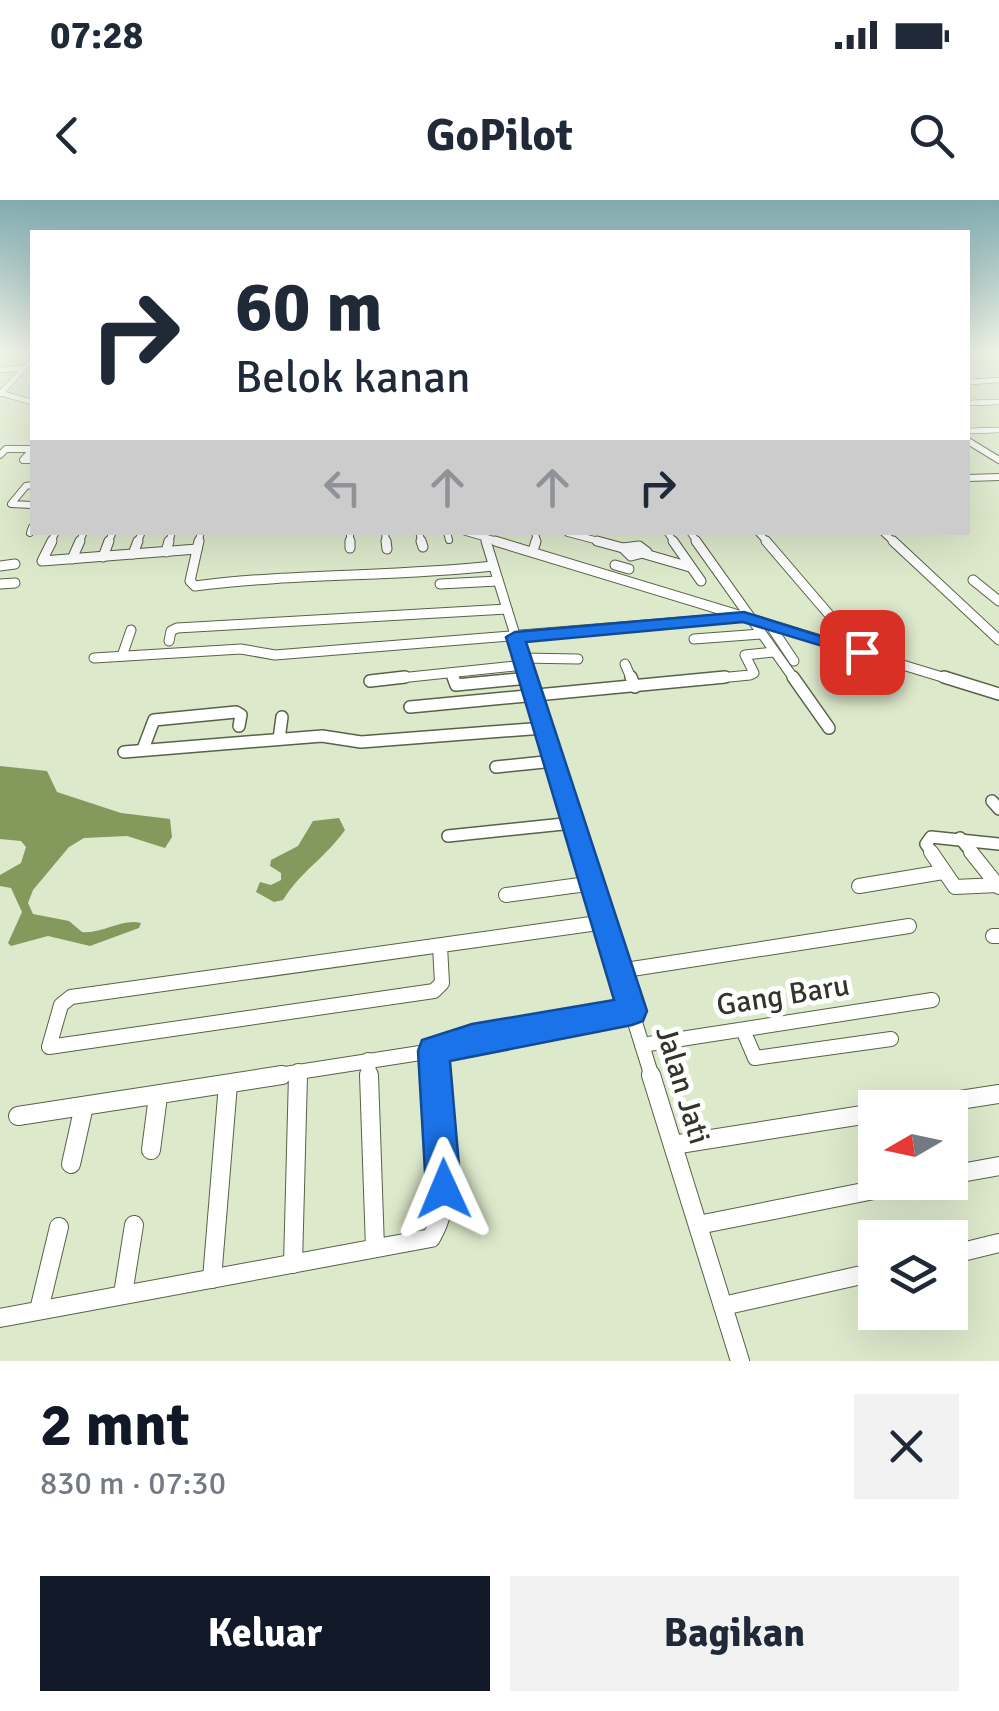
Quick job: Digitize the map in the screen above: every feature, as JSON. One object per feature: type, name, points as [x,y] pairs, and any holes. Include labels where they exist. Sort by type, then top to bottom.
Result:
[{"type":"street","points":[[970,431],[999,430]]},
{"type":"street","points":[[970,442],[999,460]]},
{"type":"street","points":[[0,455],[6,450],[30,449]]},
{"type":"street","points":[[970,478],[999,477]]},
{"type":"street","points":[[30,486],[11,504],[30,506]]},
{"type":"street","points":[[54,535],[42,560],[197,549]]},
{"type":"street","points":[[72,559],[83,535]]},
{"type":"street","points":[[103,556],[113,535]]},
{"type":"street","points":[[133,554],[141,535]]},
{"type":"street","points":[[166,552],[171,535]]},
{"type":"street","points":[[200,535],[190,581],[195,586],[254,578],[428,573],[493,566]]},
{"type":"street","points":[[350,535],[350,548]]},
{"type":"street","points":[[386,535],[387,550]]},
{"type":"street","points":[[421,535],[423,546]]},
{"type":"street","points":[[476,535],[600,572],[627,574],[748,618],[999,694]]},
{"type":"street","points":[[533,552],[536,535]]},
{"type":"street","points":[[583,535],[627,549],[645,548],[627,574]]},
{"type":"street","points":[[600,572],[615,565],[627,549],[625,535]]},
{"type":"street","points":[[669,535],[701,582]]},
{"type":"street","points":[[692,535],[829,728]]},
{"type":"street","points":[[761,535],[862,652]]},
{"type":"street","points":[[887,535],[999,640]]},
{"type":"street","name":"Jalan Jati","points":[[485,538],[740,1361]]},
{"type":"street","points":[[642,555],[690,567]]},
{"type":"street","points":[[0,566],[14,564]]},
{"type":"street","points":[[615,565],[627,574]]},
{"type":"street","points":[[974,580],[999,600]]},
{"type":"street","points":[[440,584],[498,582]]},
{"type":"street","points":[[0,584],[15,583]]},
{"type":"street","points":[[169,640],[171,631],[177,628],[507,609]]},
{"type":"street","points":[[94,658],[242,650],[275,655],[748,618]]},
{"type":"street","points":[[770,625],[794,661]]},
{"type":"street","points":[[122,656],[132,630]]},
{"type":"street","points":[[694,639],[762,634]]},
{"type":"street","points":[[410,706],[535,698],[752,674],[745,655],[773,652]]},
{"type":"street","points":[[370,681],[578,659]]},
{"type":"street","points":[[624,664],[635,687]]},
{"type":"street","points":[[451,673],[456,685],[528,678]]},
{"type":"street","points":[[142,750],[154,720],[236,712],[241,715],[239,726]]},
{"type":"street","points":[[278,740],[282,716]]},
{"type":"street","points":[[124,752],[322,736],[347,742],[549,743]]},
{"type":"street","points":[[496,766],[549,743]]},
{"type":"street","points":[[448,836],[573,823]]},
{"type":"street","points":[[998,886],[959,888],[926,844],[928,840],[960,838],[999,844]]},
{"type":"street","points":[[960,838],[998,886]]},
{"type":"street","points":[[859,886],[944,872]]},
{"type":"street","points":[[506,896],[594,883]]},
{"type":"street","points":[[440,946],[442,983],[434,991],[49,1047],[61,1004],[71,997],[606,922]]},
{"type":"street","points":[[620,972],[909,926]]},
{"type":"street","name":"Gang Baru","points":[[642,1044],[932,1000]]},
{"type":"street","points":[[18,1116],[433,1051],[472,1039],[632,1011]]},
{"type":"street","points":[[743,1030],[755,1058],[891,1039]]},
{"type":"street","points":[[0,1318],[431,1238],[438,1231],[445,1166],[433,1051]]},
{"type":"street","points":[[368,1060],[375,1248]]},
{"type":"street","points":[[293,1264],[298,1071]]},
{"type":"street","points":[[212,1279],[228,1084]]},
{"type":"street","points":[[968,1099],[999,1094]]},
{"type":"street","points":[[151,1150],[158,1096]]},
{"type":"street","points":[[70,1164],[84,1106]]},
{"type":"street","points":[[674,1145],[858,1116]]},
{"type":"street","points":[[968,1172],[999,1166]]},
{"type":"street","points":[[698,1225],[858,1193]]},
{"type":"street","points":[[123,1294],[134,1225]]},
{"type":"street","points":[[39,1310],[59,1228]]},
{"type":"street","points":[[968,1251],[999,1243]]},
{"type":"street","points":[[724,1306],[858,1276]]},
{"type":"shaded area","points":[[0,766],[47,771],[57,792],[121,813],[170,819],[172,837],[165,848],[127,836],[84,838],[69,847],[33,890],[28,903],[33,914],[69,921],[82,932],[134,922],[141,923],[139,928],[90,946],[48,936],[11,946],[8,943],[22,912],[11,888],[0,886],[0,875],[21,863],[26,847],[21,841],[0,839]]},
{"type":"shaded area","points":[[339,818],[345,830],[283,900],[274,902],[256,892],[260,882],[271,885],[281,880],[281,873],[270,866],[271,860],[298,846],[313,821]]},
{"type":"route","points":[[444,1189],[438,1074],[433,1051],[472,1039],[632,1011],[515,637],[744,617],[862,652]]}]
